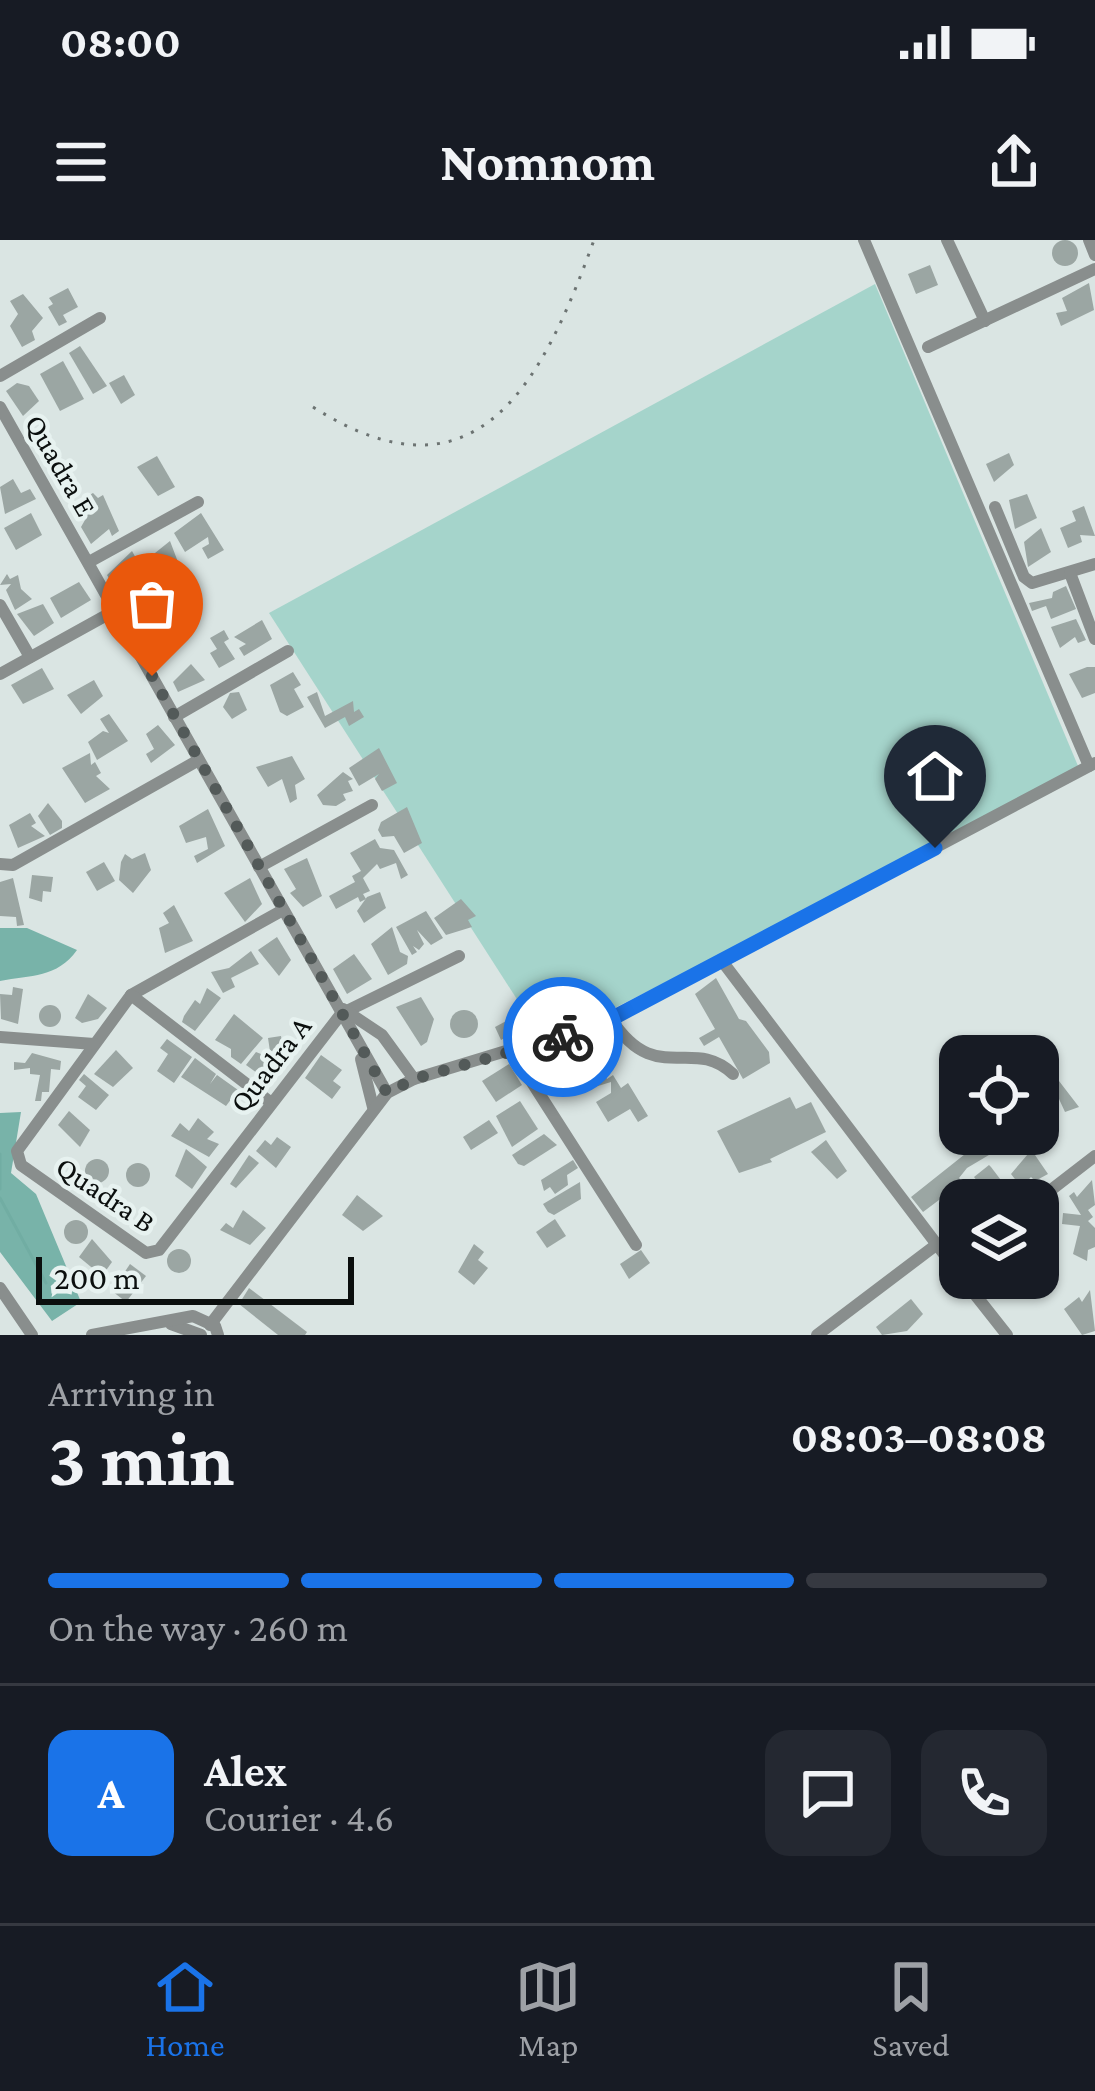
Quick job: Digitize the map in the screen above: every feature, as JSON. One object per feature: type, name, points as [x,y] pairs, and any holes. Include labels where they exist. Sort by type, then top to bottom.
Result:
[{"type":"street","points":[[92,1335],[193,1316],[210,1331],[387,1093],[414,1079],[611,1019],[1092,764],[864,240]]},
{"type":"street","points":[[947,240],[985,321]]},
{"type":"street","points":[[1089,240],[1095,256]]},
{"type":"street","points":[[928,347],[1095,269]]},
{"type":"street","points":[[0,376],[100,318]]},
{"type":"street","name":"Quadra E","points":[[0,407],[341,1011]]},
{"type":"street","points":[[89,562],[198,502]]},
{"type":"street","points":[[995,507],[1024,577],[1041,584],[1095,564]]},
{"type":"street","points":[[1070,573],[1095,639]]},
{"type":"street","points":[[0,605],[30,657]]},
{"type":"street","points":[[0,674],[114,611]]},
{"type":"street","points":[[174,717],[288,651]]},
{"type":"street","points":[[0,864],[13,865],[197,761]]},
{"type":"street","points":[[259,867],[372,805]]},
{"type":"street","name":"Quadra B","points":[[159,1250],[146,1252],[16,1159],[131,995],[283,910]]},
{"type":"street","name":"Quadra A","points":[[159,1250],[341,1011],[459,956]]},
{"type":"street","points":[[722,961],[939,1248]]},
{"type":"street","points":[[131,995],[270,1102]]},
{"type":"street","points":[[341,1011],[387,1093]]},
{"type":"street","points":[[341,1011],[382,1035],[414,1079]]},
{"type":"street","points":[[611,1019],[628,1046],[647,1056],[712,1061],[733,1074]]},
{"type":"street","points":[[356,1034],[373,1108]]},
{"type":"street","points":[[0,1037],[94,1044]]},
{"type":"street","points":[[512,1051],[636,1245]]},
{"type":"street","points":[[1059,1184],[1095,1156]]},
{"type":"street","points":[[818,1335],[936,1245]]},
{"type":"street","points":[[0,1288],[32,1335]]},
{"type":"street","points":[[980,1299],[1006,1335]]},
{"type":"path","points":[[313,407],[349,430],[411,448],[475,430],[514,403],[549,354],[594,240]]},
{"type":"green space","points":[[875,284],[1081,773],[545,1043],[269,613]]},
{"type":"green space","points":[[0,928],[27,928],[77,950],[52,971],[0,981]]},
{"type":"green space","points":[[21,1112],[11,1173],[36,1194],[81,1302],[52,1321],[0,1252],[0,1113]]},
{"type":"building","points":[[1065,240],[1078,253],[1065,266],[1052,253]]},
{"type":"building","points":[[930,265],[938,285],[916,294],[908,274]]},
{"type":"building","points":[[1089,283],[1094,310],[1061,326],[1056,313],[1067,311],[1062,298]]},
{"type":"building","points":[[68,288],[78,307],[63,315],[67,322],[59,326],[48,307],[53,304],[49,298]]},
{"type":"building","points":[[23,294],[43,318],[32,331],[35,340],[22,347],[10,326],[18,314],[10,301]]},
{"type":"building","points":[[80,346],[107,386],[93,394],[69,353]]},
{"type":"building","points":[[63,361],[84,399],[60,411],[40,374]]},
{"type":"building","points":[[124,375],[135,395],[121,404],[109,383]]},
{"type":"building","points":[[17,383],[29,386],[39,401],[23,416],[6,391]]},
{"type":"building","points":[[1009,453],[1014,465],[994,482],[986,464]]},
{"type":"building","points":[[157,456],[175,487],[158,496],[137,467]]},
{"type":"building","points":[[13,479],[21,493],[30,489],[36,499],[5,514],[0,487]]},
{"type":"building","points":[[93,493],[98,498],[103,495],[119,531],[112,536],[109,529],[91,544],[81,527],[85,520],[77,518],[81,504],[89,505],[86,497]]},
{"type":"building","points":[[1027,494],[1037,518],[1015,529],[1009,500]]},
{"type":"building","points":[[1084,506],[1095,536],[1080,535],[1082,542],[1068,548],[1060,528],[1076,521],[1072,511]]},
{"type":"building","points":[[31,513],[42,535],[16,550],[4,528]]},
{"type":"building","points":[[201,513],[224,550],[208,559],[202,548],[209,544],[208,537],[185,552],[174,533]]},
{"type":"building","points":[[1041,528],[1051,552],[1028,567],[1024,542]]},
{"type":"building","points":[[170,541],[181,570],[168,577],[156,564],[168,585],[159,591],[145,561]]},
{"type":"building","points":[[132,551],[152,587],[145,591],[140,582],[127,589],[130,596],[122,601],[107,575]]},
{"type":"building","points":[[7,574],[10,579],[18,575],[21,589],[32,599],[15,610],[6,590],[11,584],[0,585]]},
{"type":"building","points":[[79,582],[91,600],[61,618],[50,598]]},
{"type":"building","points":[[1066,586],[1076,609],[1051,619],[1046,606],[1032,611],[1029,603],[1052,598],[1053,592]]},
{"type":"building","points":[[43,604],[54,623],[34,636],[17,614]]},
{"type":"building","points":[[1076,619],[1086,640],[1078,643],[1075,637],[1060,648],[1051,627]]},
{"type":"building","points":[[262,620],[272,639],[244,656],[239,648],[246,644],[234,637]]},
{"type":"building","points":[[224,630],[229,639],[224,642],[235,659],[219,668],[210,653],[217,649],[210,638]]},
{"type":"building","points":[[191,664],[205,680],[178,692],[173,682]]},
{"type":"building","points":[[1095,667],[1095,693],[1082,698],[1069,674]]},
{"type":"building","points":[[42,668],[54,689],[23,704],[11,685]]},
{"type":"building","points":[[293,672],[301,685],[294,689],[304,707],[287,716],[280,712],[270,685]]},
{"type":"building","points":[[94,680],[103,696],[81,714],[67,695]]},
{"type":"building","points":[[239,692],[247,710],[232,719],[223,707],[230,693]]},
{"type":"building","points":[[317,692],[325,716],[353,701],[354,712],[359,709],[364,717],[349,726],[345,717],[325,728],[307,697]]},
{"type":"building","points":[[109,714],[128,741],[97,760],[88,742],[103,731],[109,733],[100,719]]},
{"type":"building","points":[[158,725],[175,745],[151,763],[146,754],[154,749],[146,734]]},
{"type":"building","points":[[379,748],[397,783],[382,791],[375,779],[379,774],[359,786],[349,768]]},
{"type":"building","points":[[90,753],[91,765],[95,762],[101,773],[96,776],[110,789],[85,803],[62,768]]},
{"type":"building","points":[[292,756],[305,779],[295,785],[297,799],[290,803],[282,779],[268,787],[256,767]]},
{"type":"building","points":[[343,772],[353,779],[348,781],[353,791],[343,794],[346,800],[336,806],[323,805],[317,795]]},
{"type":"building","points":[[48,803],[62,821],[62,828],[50,835],[38,816]]},
{"type":"building","points":[[407,807],[422,843],[404,853],[394,836],[382,837],[378,830],[381,822]]},
{"type":"building","points":[[208,809],[225,846],[197,863],[194,856],[208,849],[206,837],[186,843],[179,826]]},
{"type":"building","points":[[30,813],[36,823],[31,826],[45,836],[18,848],[9,825]]},
{"type":"building","points":[[375,839],[380,848],[394,850],[408,875],[401,879],[396,863],[380,869],[377,864],[363,878],[370,891],[363,894],[366,899],[360,902],[358,897],[336,909],[329,896],[355,882],[352,876],[361,871],[350,853]]},
{"type":"building","points":[[145,853],[151,870],[133,893],[119,880],[121,862],[125,854],[132,859]]},
{"type":"building","points":[[307,858],[322,896],[303,907],[290,893],[296,889],[284,869]]},
{"type":"building","points":[[104,862],[115,881],[97,891],[86,872]]},
{"type":"building","points":[[32,875],[53,877],[51,892],[43,891],[42,902],[29,898]]},
{"type":"building","points":[[13,878],[24,925],[17,926],[16,917],[0,916],[0,882]]},
{"type":"building","points":[[250,878],[262,904],[245,922],[224,893]]},
{"type":"building","points":[[380,892],[386,908],[364,923],[357,911],[367,897]]},
{"type":"building","points":[[461,899],[476,916],[468,920],[472,927],[446,935],[434,918]]},
{"type":"building","points":[[174,905],[193,941],[165,953],[159,928],[169,923],[163,913]]},
{"type":"building","points":[[426,911],[443,938],[431,945],[417,930],[424,944],[419,950],[413,946],[417,952],[412,955],[396,927]]},
{"type":"building","points":[[392,927],[400,952],[408,956],[407,964],[388,975],[371,944]]},
{"type":"building","points":[[277,937],[291,960],[279,976],[258,950]]},
{"type":"building","points":[[251,951],[259,964],[231,978],[235,987],[223,993],[211,972],[229,968]]},
{"type":"building","points":[[354,954],[372,979],[347,994],[333,969]]},
{"type":"building","points":[[716,978],[739,1019],[746,1021],[769,1052],[770,1063],[743,1079],[719,1037],[704,1046],[699,1038],[715,1029],[695,994]]},
{"type":"building","points":[[13,987],[23,989],[18,1024],[1,1019],[0,994],[12,995]]},
{"type":"building","points":[[207,988],[221,998],[195,1031],[182,1022],[195,1000],[200,1004]]},
{"type":"building","points":[[88,994],[107,1008],[98,1019],[82,1023],[75,1018]]},
{"type":"building","points":[[421,997],[434,1019],[427,1042],[421,1046],[396,1007]]},
{"type":"building","points":[[50,1005],[61,1016],[50,1027],[39,1016]]},
{"type":"building","points":[[464,1010],[474,1014],[478,1024],[474,1034],[464,1038],[454,1034],[450,1024],[454,1014]]},
{"type":"building","points":[[525,1011],[532,1024],[501,1040],[495,1027]]},
{"type":"building","points":[[234,1014],[263,1038],[241,1064],[231,1057],[231,1049],[215,1040]]},
{"type":"building","points":[[281,1036],[285,1064],[278,1074],[260,1075],[246,1065],[256,1052],[271,1058],[268,1038]]},
{"type":"building","points":[[167,1039],[192,1057],[174,1083],[157,1071],[168,1054],[160,1048]]},
{"type":"building","points":[[605,1040],[614,1062],[590,1070],[590,1079],[605,1074],[607,1079],[613,1075],[621,1088],[628,1083],[648,1116],[638,1122],[630,1109],[608,1122],[596,1102],[611,1093],[611,1082],[585,1090],[583,1082],[576,1090],[571,1080],[576,1077],[567,1056]]},
{"type":"building","points":[[116,1050],[133,1068],[113,1087],[94,1074]]},
{"type":"building","points":[[32,1053],[61,1061],[60,1070],[51,1069],[49,1092],[42,1092],[41,1101],[35,1101],[40,1075],[30,1074],[30,1068],[14,1070],[14,1062],[25,1063]]},
{"type":"building","points":[[321,1055],[342,1070],[333,1081],[341,1087],[332,1099],[305,1078]]},
{"type":"building","points":[[195,1058],[216,1074],[210,1084],[217,1075],[238,1090],[226,1106],[181,1077]]},
{"type":"building","points":[[556,1058],[571,1083],[559,1087],[556,1079],[541,1084],[534,1065]]},
{"type":"building","points":[[509,1064],[522,1085],[496,1102],[482,1081]]},
{"type":"building","points":[[84,1074],[109,1095],[96,1110],[78,1097],[86,1086],[79,1080]]},
{"type":"building","points":[[1059,1081],[1079,1107],[1065,1112],[1059,1099]]},
{"type":"building","points":[[790,1097],[796,1109],[811,1102],[826,1132],[770,1159],[772,1162],[739,1173],[717,1131]]},
{"type":"building","points":[[520,1101],[538,1129],[512,1147],[496,1116]]},
{"type":"building","points":[[69,1111],[90,1130],[80,1147],[58,1125]]},
{"type":"building","points":[[198,1118],[214,1132],[207,1139],[219,1144],[209,1157],[171,1136],[180,1123],[189,1131]]},
{"type":"building","points":[[489,1120],[498,1133],[471,1150],[463,1137]]},
{"type":"building","points":[[544,1134],[557,1145],[524,1166],[518,1164],[512,1155]]},
{"type":"building","points":[[277,1137],[291,1147],[276,1168],[256,1151],[265,1140],[271,1145]]},
{"type":"building","points":[[826,1140],[847,1171],[837,1179],[811,1152]]},
{"type":"building","points":[[186,1149],[207,1167],[192,1189],[175,1176]]},
{"type":"building","points":[[249,1155],[259,1163],[236,1188],[230,1184]]},
{"type":"building","points":[[964,1155],[989,1155],[967,1168],[960,1179],[939,1179],[939,1200],[923,1212],[911,1197]]},
{"type":"building","points":[[1027,1155],[1035,1155],[1048,1174],[1015,1179],[1011,1174]]},
{"type":"building","points":[[97,1159],[106,1162],[106,1180],[97,1183],[88,1180],[85,1171],[88,1162]]},
{"type":"building","points":[[573,1160],[578,1168],[567,1175],[568,1185],[555,1194],[550,1187],[544,1191],[541,1180]]},
{"type":"building","points":[[138,1163],[147,1166],[147,1184],[138,1187],[129,1184],[126,1175],[129,1166]]},
{"type":"building","points":[[989,1165],[1000,1179],[976,1179]]},
{"type":"building","points":[[1092,1180],[1095,1205],[1088,1210],[1093,1217],[1088,1221],[1095,1228],[1095,1247],[1088,1250],[1087,1261],[1073,1254],[1080,1226],[1062,1224],[1063,1213],[1081,1215],[1069,1196],[1074,1192],[1077,1197]]},
{"type":"building","points":[[580,1182],[581,1199],[554,1215],[548,1212],[543,1204]]},
{"type":"building","points":[[357,1195],[383,1216],[363,1231],[342,1215]]},
{"type":"building","points":[[243,1210],[266,1228],[250,1245],[220,1230],[226,1223],[233,1228]]},
{"type":"building","points":[[555,1219],[566,1236],[547,1248],[536,1232]]},
{"type":"building","points":[[76,1220],[88,1232],[76,1244],[64,1232]]},
{"type":"building","points":[[92,1239],[112,1262],[102,1276],[79,1257]]},
{"type":"building","points":[[474,1244],[484,1252],[478,1260],[488,1268],[474,1285],[458,1272]]},
{"type":"building","points":[[179,1249],[188,1252],[188,1270],[179,1273],[170,1270],[167,1261],[170,1252]]},
{"type":"building","points":[[641,1250],[650,1263],[629,1279],[620,1264]]},
{"type":"building","points":[[130,1264],[146,1276],[126,1302],[112,1291]]},
{"type":"building","points":[[249,1288],[305,1335],[278,1335],[239,1304]]},
{"type":"building","points":[[1090,1290],[1095,1331],[1082,1335],[1064,1309],[1079,1297],[1082,1302]]},
{"type":"building","points":[[911,1299],[923,1314],[907,1331],[882,1335],[876,1327]]},
{"type":"waterway","points":[[0,1154],[0,1189]]},
{"type":"waterway","points":[[0,1198],[46,1283]]},
{"type":"way so far","points":[[152,676],[387,1093],[414,1079],[563,1037]]},
{"type":"route","points":[[563,1037],[611,1019],[935,848]]}]
